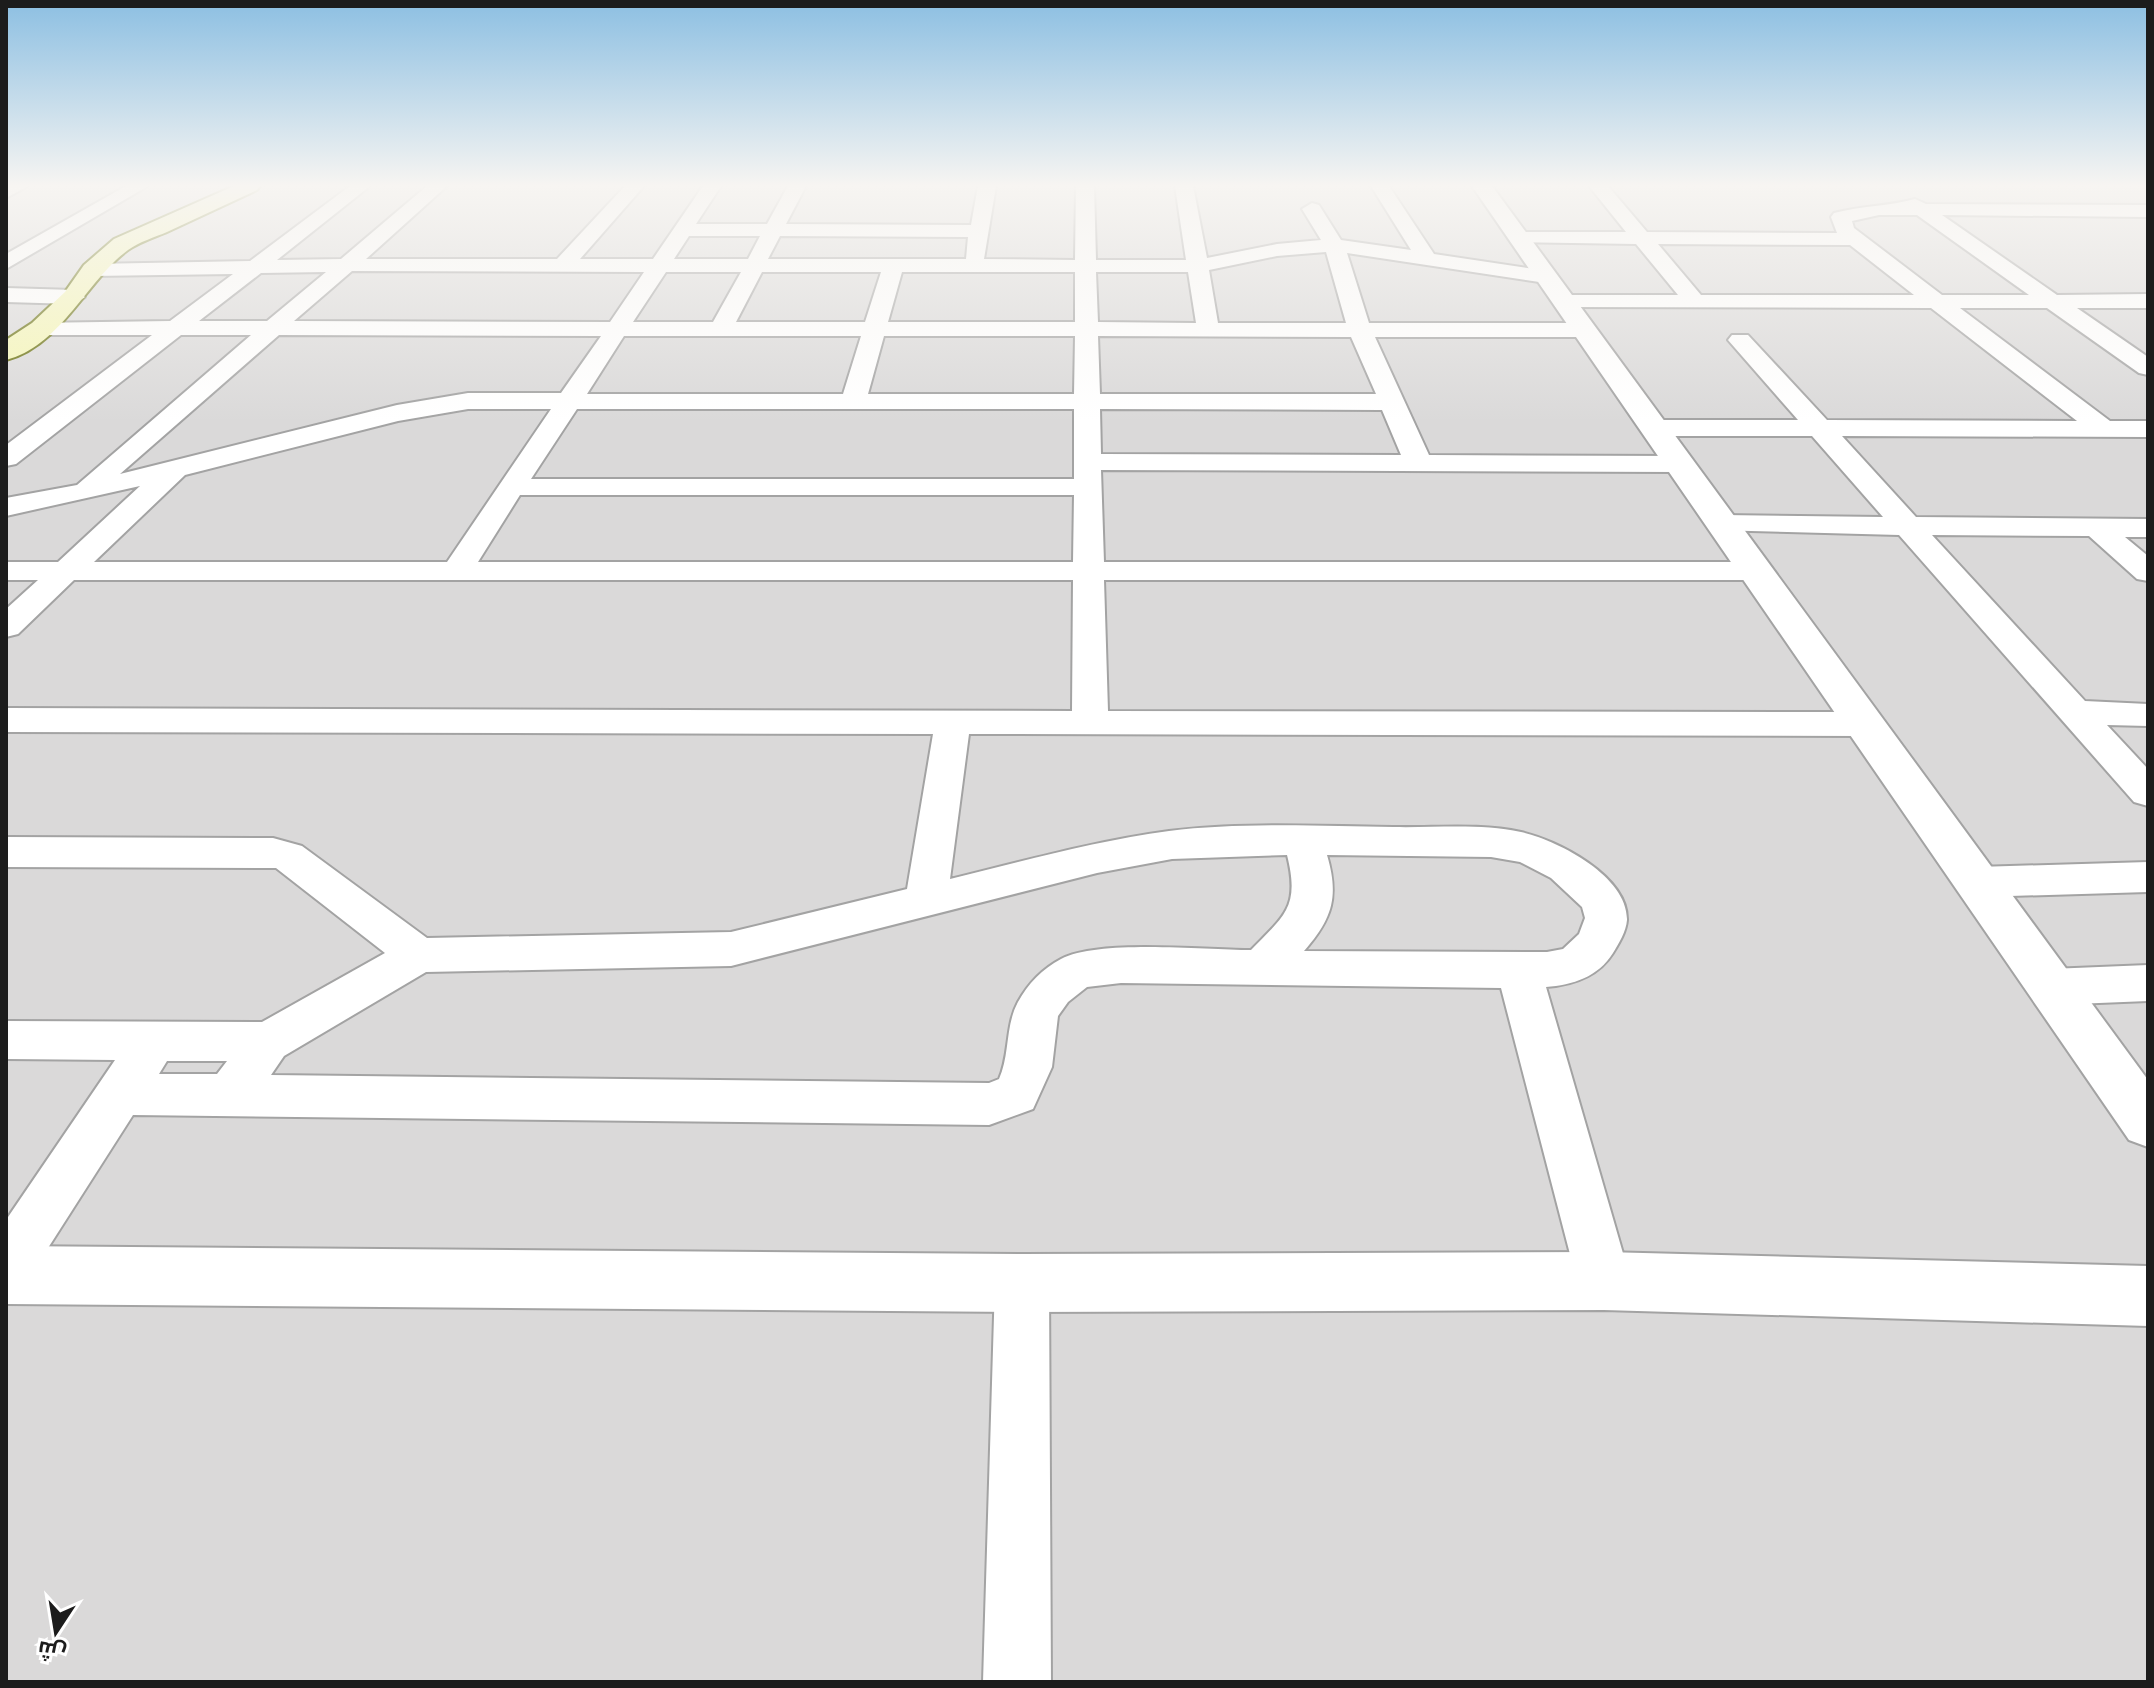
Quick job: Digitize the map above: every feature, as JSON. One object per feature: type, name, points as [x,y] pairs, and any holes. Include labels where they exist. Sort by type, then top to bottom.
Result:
[{"type":"main road","points":[[6,352],[41,328],[74,297],[98,265]]},
{"type":"street","points":[[92,270],[346,265],[1204,265]]},
{"type":"street","points":[[83,492],[346,265]]},
{"type":"street","points":[[1340,265],[1360,330],[1419,464]]},
{"type":"street","points":[[1447,265],[1565,303]]},
{"type":"street","points":[[1538,265],[2148,1123]]},
{"type":"street","points":[[1665,265],[1695,302]]},
{"type":"street","points":[[1887,265],[2104,429]]},
{"type":"street","points":[[2000,265],[2148,368]]},
{"type":"street","points":[[6,458],[256,266]]},
{"type":"street","points":[[456,571],[658,266]]},
{"type":"street","points":[[853,402],[893,266]]},
{"type":"street","points":[[1086,266],[1090,721]]},
{"type":"street","points":[[1198,266],[1208,328]]},
{"type":"street","points":[[721,329],[755,267]]},
{"type":"street","points":[[6,295],[74,297]]},
{"type":"street","points":[[41,328],[1360,330],[1565,303],[2148,301]]},
{"type":"street","points":[[1740,340],[2148,793]]},
{"type":"street","points":[[6,507],[83,492],[430,405],[468,401],[1087,402],[1271,431],[1419,464],[1680,464]]},
{"type":"street","points":[[512,487],[1088,475],[1394,402]]},
{"type":"street","points":[[1654,428],[2148,429]]},
{"type":"street","points":[[6,627],[177,467]]},
{"type":"street","points":[[1722,524],[2148,528]]},
{"type":"street","points":[[2096,527],[2148,572]]},
{"type":"street","points":[[6,571],[1755,571]]},
{"type":"street","points":[[2077,712],[2148,715]]},
{"type":"street","points":[[6,720],[1864,724]]},
{"type":"street","points":[[926,901],[953,722]]},
{"type":"street","points":[[1264,965],[1303,922],[1313,904],[1312,882],[1303,840]]},
{"type":"street","points":[[119,1094],[989,1104],[1016,1094],[1028,1067],[1036,1012],[1052,989],[1077,971],[1121,966],[1264,965],[1519,971],[1574,964],[1597,945],[1606,925],[1603,905],[1587,882],[1550,858],[1521,847],[1491,843],[1303,840],[1135,849],[731,949],[419,955],[268,1042],[230,1095]]},
{"type":"street","points":[[6,852],[273,853],[288,856],[419,955]]},
{"type":"street","points":[[1977,882],[2148,877]]},
{"type":"street","points":[[1519,971],[1604,1281]]},
{"type":"street","points":[[2050,987],[2148,983]]},
{"type":"street","points":[[6,1040],[268,1042]]},
{"type":"street","points":[[6,1266],[155,1040]]},
{"type":"street","points":[[6,1275],[1022,1283],[1604,1281],[2148,1296]]},
{"type":"street","points":[[1017,1682],[1022,1283]]},
{"type":"shaded area","points":[[6,265],[2148,265],[2148,1682],[6,1682]]}]
